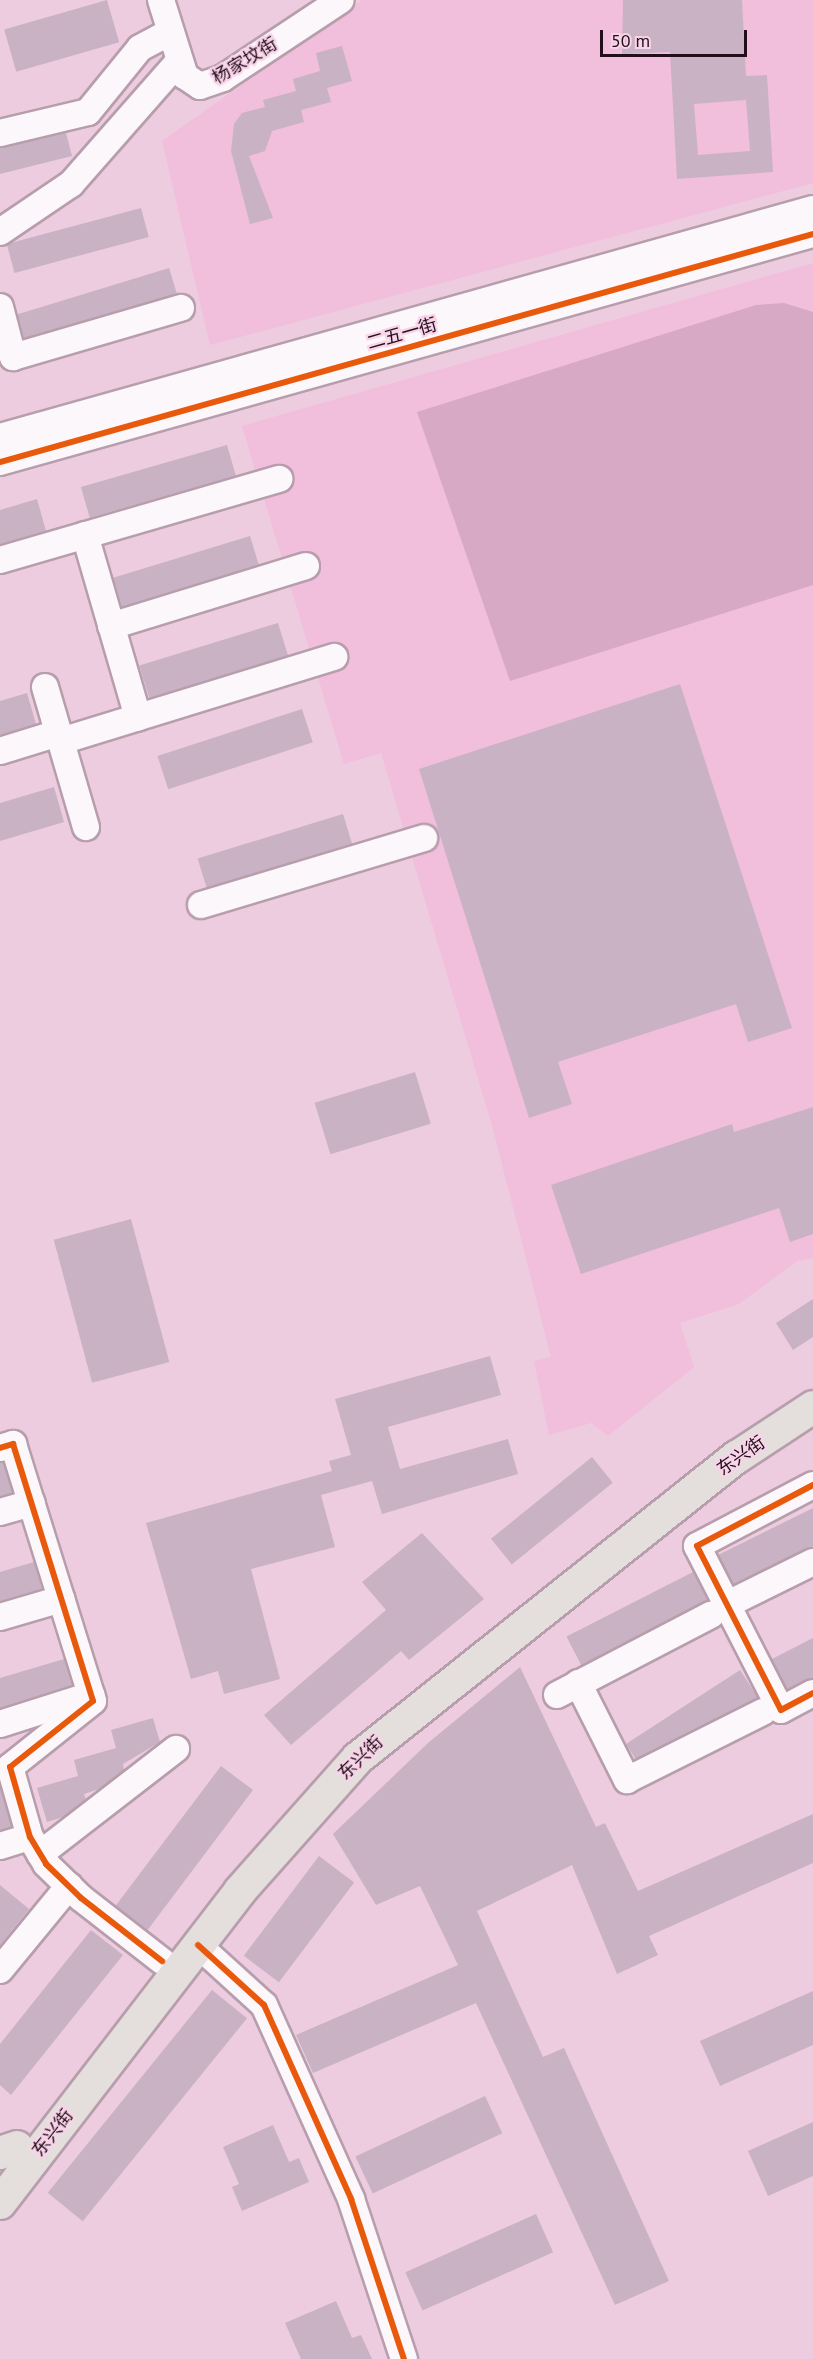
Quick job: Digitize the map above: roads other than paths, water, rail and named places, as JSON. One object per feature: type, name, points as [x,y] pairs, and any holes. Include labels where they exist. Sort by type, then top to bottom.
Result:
[{"type":"main road","name":"东兴街","points":[[0,2202],[190,1940],[340,1750],[477,1635],[727,1444],[813,1388]]},
{"type":"main road","name":"东兴街","points":[[6,2156],[162,1960],[190,1940],[358,1758],[737,1457],[813,1407]]},
{"type":"street","name":"杨家坟街","points":[[161,0],[179,61],[191,83],[210,84],[341,0]]},
{"type":"street","points":[[0,133],[88,112],[140,48],[170,32]]},
{"type":"street","points":[[0,232],[71,184],[179,61]]},
{"type":"street","name":"二五一街","points":[[0,462],[248,380],[813,209]]},
{"type":"street","name":"二五一街","points":[[0,437],[248,380],[813,234]]},
{"type":"street","points":[[0,307],[13,357],[182,308]]},
{"type":"street","points":[[0,560],[279,479]]},
{"type":"street","points":[[85,535],[138,717]]},
{"type":"street","points":[[111,626],[306,566]]},
{"type":"street","points":[[0,751],[138,717],[334,657]]},
{"type":"street","points":[[45,687],[86,827]]},
{"type":"street","points":[[201,905],[424,838]]},
{"type":"street","points":[[0,1448],[13,1444],[93,1701],[10,1767],[35,1846],[69,1886],[162,1960]]},
{"type":"street","points":[[813,1485],[697,1546],[719,1610],[781,1710],[813,1693]]},
{"type":"street","points":[[0,1512],[32,1503]]},
{"type":"street","points":[[763,1712],[627,1780],[567,1689],[813,1562]]},
{"type":"street","points":[[0,1617],[61,1599]]},
{"type":"street","points":[[0,1724],[91,1695]]},
{"type":"street","points":[[0,1846],[35,1846],[176,1749]]},
{"type":"street","points":[[0,1970],[69,1886]]},
{"type":"street","points":[[190,1940],[264,2005],[351,2199],[404,2359]]}]
